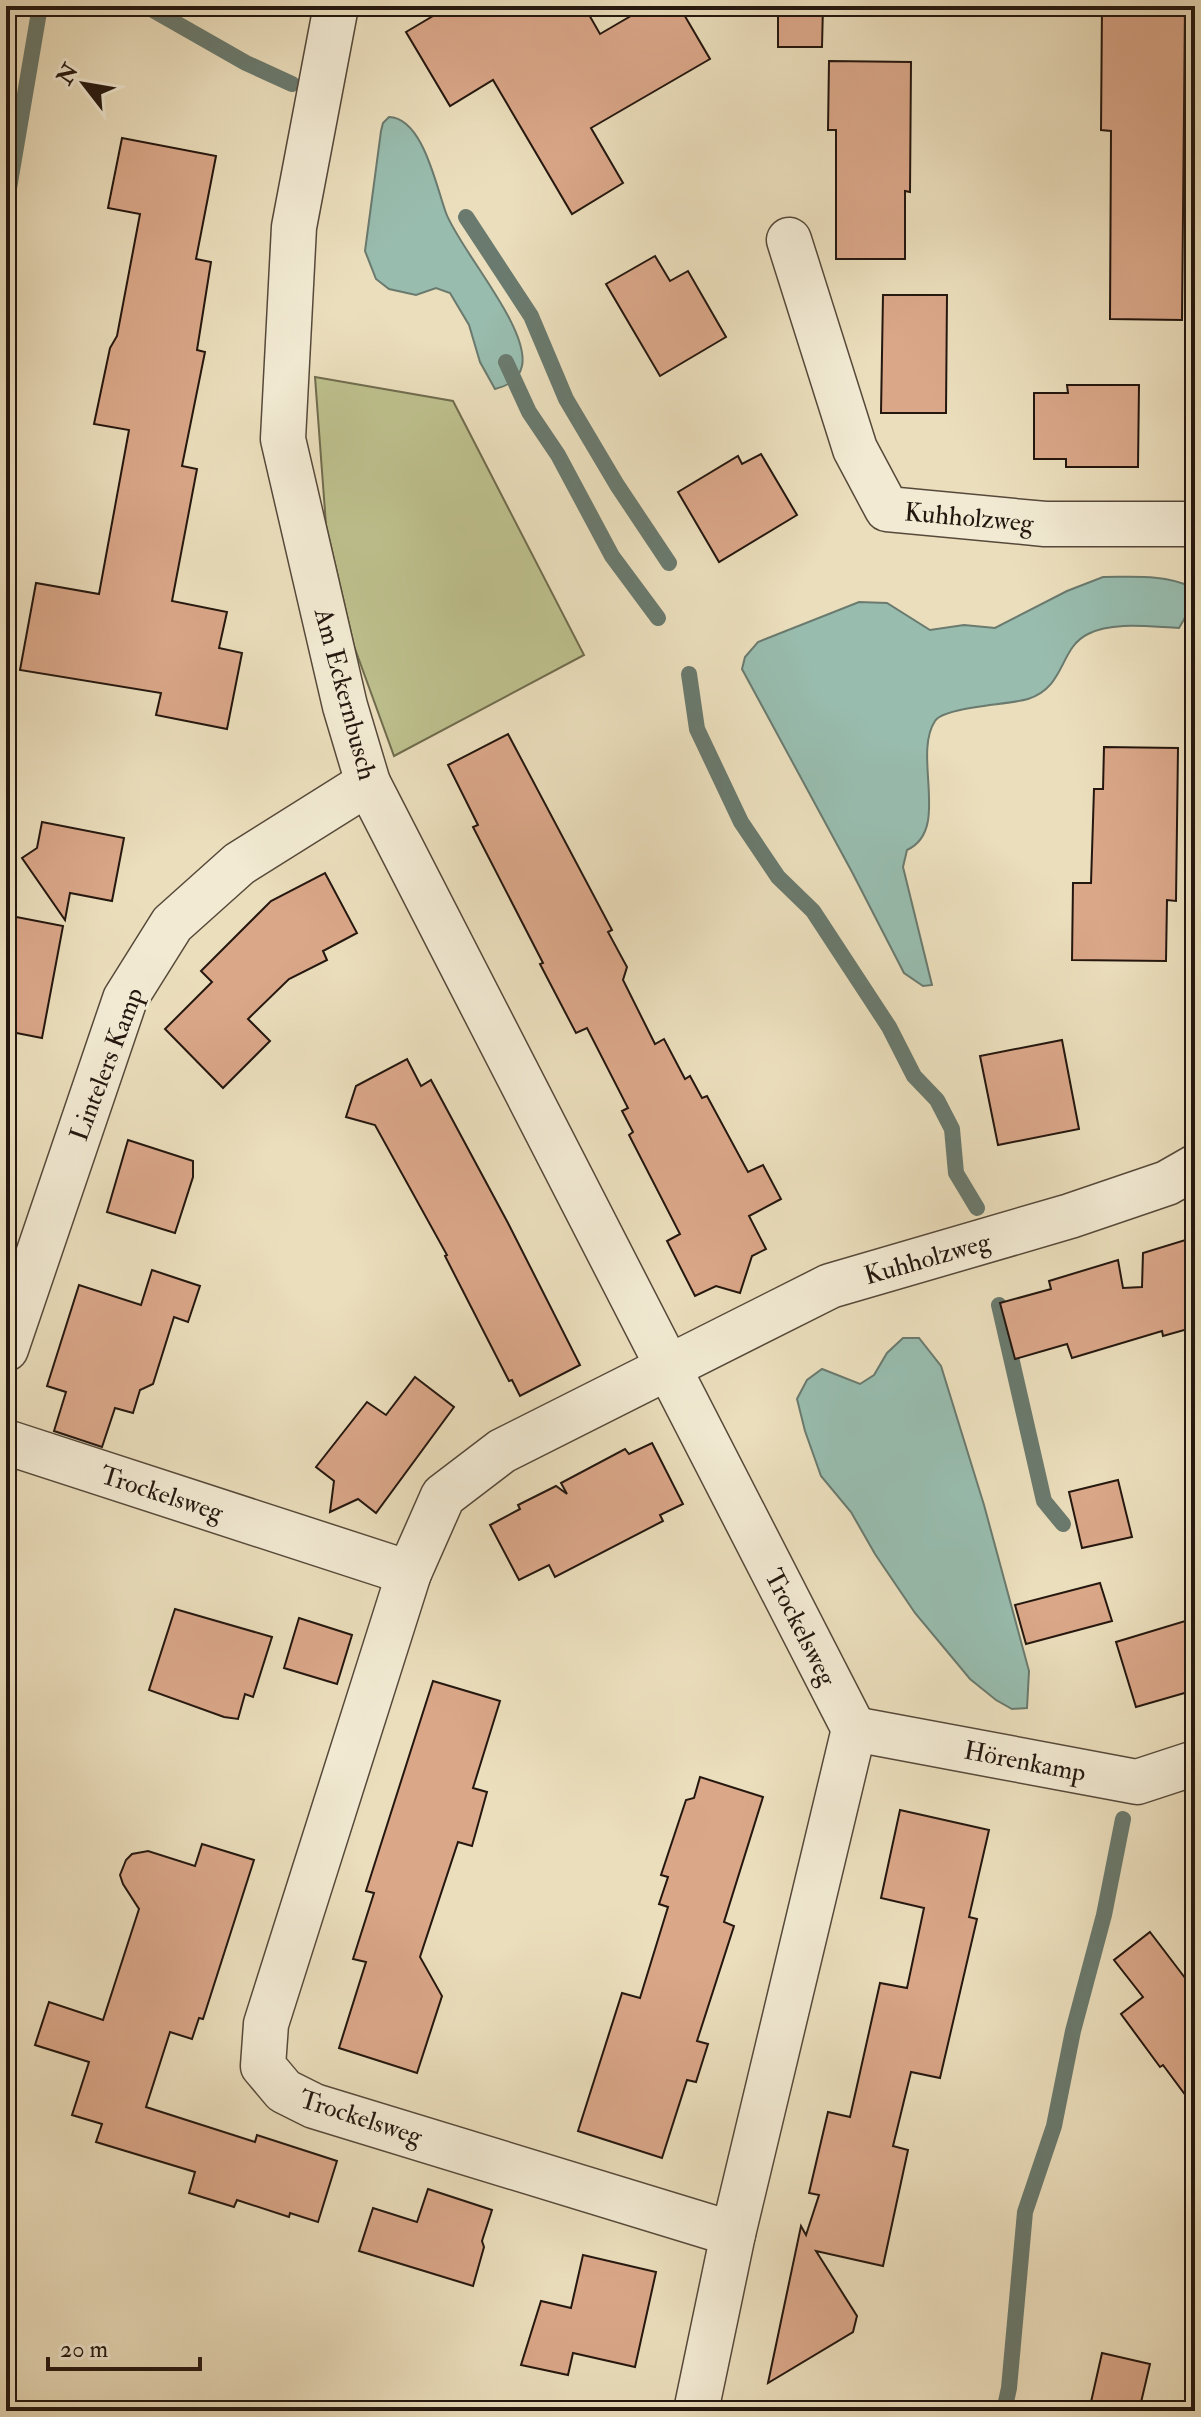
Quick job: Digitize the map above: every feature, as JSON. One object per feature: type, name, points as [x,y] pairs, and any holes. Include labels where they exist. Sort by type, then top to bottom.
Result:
[{"type":"street","name":"Am Eckernbusch","points":[[336,6],[294,227],[283,439],[345,706],[368,783],[666,1368]]},
{"type":"street","name":"Kuhholzweg","points":[[789,240],[855,449],[887,509],[1045,524],[1195,524]]},
{"type":"street","name":"Lintelers Kamp","points":[[6,1349],[125,999],[172,924],[239,864],[368,783]]},
{"type":"street","name":"Kuhholzweg","points":[[666,1368],[830,1286],[1070,1216],[1167,1183],[1195,1167]]},
{"type":"street","name":"Trockelsweg","points":[[733,2234],[314,2106],[284,2091],[263,2066],[266,2024],[409,1573],[443,1496],[502,1451],[666,1368],[854,1729]]},
{"type":"street","name":"Trockelsweg","points":[[6,1442],[409,1573]]},
{"type":"street","name":"Hörenkamp","points":[[854,1729],[1137,1782],[1195,1763]]},
{"type":"street","points":[[696,2411],[733,2234],[854,1729]]},
{"type":"green space","points":[[315,377],[453,401],[584,655],[394,756],[354,646],[326,525]]},
{"type":"shaded area","points":[[389,117],[401,120],[419,141],[454,229],[515,331],[522,350],[522,366],[515,379],[504,386],[495,389],[480,362],[469,325],[450,293],[436,288],[416,295],[389,289],[376,279],[365,251],[381,131]]},
{"type":"shaded area","points":[[1103,577],[1148,577],[1181,583],[1192,587],[1193,604],[1179,628],[1121,626],[1088,634],[1072,648],[1049,686],[1028,699],[950,712],[935,721],[927,753],[927,826],[920,840],[907,850],[903,867],[932,985],[923,986],[904,973],[742,669],[745,657],[758,642],[859,602],[887,603],[930,630],[964,625],[995,628],[1067,591]]},
{"type":"shaded area","points":[[903,1338],[919,1338],[941,1366],[984,1505],[1029,1671],[1027,1708],[1012,1709],[970,1679],[915,1613],[851,1512],[821,1476],[805,1431],[797,1399],[807,1380],[822,1369],[860,1384],[874,1375],[887,1353]]},
{"type":"building","points":[[450,6],[584,6],[600,34],[648,6],[679,6],[710,59],[591,128],[623,183],[572,214],[493,80],[450,106],[406,32]]},
{"type":"building","points":[[778,6],[823,6],[822,47],[778,47]]},
{"type":"building","points":[[1102,6],[1185,6],[1182,320],[1110,319],[1111,131],[1101,130]]},
{"type":"building","points":[[829,61],[911,62],[910,192],[905,191],[905,259],[836,259],[836,130],[828,130]]},
{"type":"building","points":[[122,138],[216,156],[196,259],[211,262],[197,350],[205,352],[182,466],[197,469],[172,601],[227,612],[219,648],[242,653],[227,729],[156,715],[161,693],[20,670],[36,583],[99,594],[129,430],[94,424],[110,348],[117,336],[140,214],[108,208]]},
{"type":"building","points":[[655,256],[670,281],[688,271],[726,337],[660,376],[606,284]]},
{"type":"building","points":[[883,295],[947,295],[946,413],[881,413]]},
{"type":"building","points":[[1067,385],[1139,385],[1138,467],[1066,467],[1066,459],[1034,459],[1034,393],[1068,393]]},
{"type":"building","points":[[761,454],[797,515],[719,562],[678,492],[738,456],[742,464]]},
{"type":"building","points":[[508,734],[612,930],[608,932],[627,967],[623,980],[655,1044],[664,1039],[685,1079],[690,1076],[702,1098],[707,1096],[748,1172],[763,1165],[781,1199],[749,1216],[766,1249],[752,1256],[740,1293],[716,1286],[695,1296],[667,1241],[680,1234],[629,1135],[633,1132],[622,1111],[628,1108],[587,1028],[576,1033],[473,827],[478,825],[448,765]]},
{"type":"building","points":[[1104,747],[1178,748],[1176,901],[1167,900],[1166,961],[1072,960],[1073,883],[1091,883],[1094,789],[1103,789]]},
{"type":"building","points":[[42,822],[124,838],[112,901],[70,893],[65,920],[22,858],[37,848]]},
{"type":"building","points":[[325,873],[357,933],[323,951],[327,960],[289,979],[248,1019],[270,1041],[223,1088],[165,1029],[212,982],[201,971],[271,901]]},
{"type":"building","points":[[6,915],[63,926],[42,1038],[6,1031]]},
{"type":"building","points":[[1062,1040],[1079,1129],[998,1145],[980,1056]]},
{"type":"building","points":[[407,1059],[421,1086],[431,1080],[580,1365],[520,1396],[512,1380],[509,1381],[447,1255],[375,1125],[346,1117],[356,1086]]},
{"type":"building","points":[[128,1140],[193,1161],[193,1177],[175,1233],[107,1212]]},
{"type":"building","points":[[1195,1237],[1195,1327],[1163,1336],[1162,1331],[1072,1358],[1067,1344],[1015,1359],[1000,1303],[1051,1289],[1049,1281],[1118,1260],[1123,1288],[1142,1287],[1143,1253]]},
{"type":"building","points":[[152,1270],[200,1286],[188,1322],[174,1317],[153,1384],[140,1390],[133,1413],[115,1408],[102,1447],[54,1431],[66,1392],[47,1386],[79,1285],[141,1305]]},
{"type":"building","points":[[415,1377],[454,1407],[376,1513],[358,1499],[330,1512],[334,1481],[316,1467],[367,1402],[386,1415]]},
{"type":"building","points":[[652,1443],[683,1504],[660,1515],[663,1521],[555,1577],[549,1565],[519,1580],[490,1525],[520,1509],[518,1505],[556,1486],[567,1494],[561,1483],[625,1449],[629,1454]]},
{"type":"building","points":[[1118,1480],[1132,1537],[1082,1548],[1069,1492]]},
{"type":"building","points":[[1100,1583],[1112,1621],[1026,1644],[1015,1605]]},
{"type":"building","points":[[175,1609],[272,1637],[253,1697],[245,1694],[238,1719],[224,1717],[149,1690]]},
{"type":"building","points":[[299,1618],[352,1635],[337,1684],[284,1668]]},
{"type":"building","points":[[1195,1618],[1195,1690],[1136,1707],[1116,1642]]},
{"type":"building","points":[[433,1681],[500,1701],[473,1788],[487,1792],[472,1846],[458,1842],[420,1957],[442,1996],[417,2073],[339,2048],[366,1962],[353,1959],[374,1893],[366,1891]]},
{"type":"building","points":[[700,1777],[763,1797],[724,1922],[734,1926],[697,2041],[708,2044],[696,2082],[687,2080],[662,2158],[578,2131],[622,1993],[640,1998],[668,1907],[659,1904],[668,1877],[661,1875],[686,1800],[694,1798]]},
{"type":"building","points":[[900,1810],[989,1830],[969,1917],[977,1919],[940,2078],[911,2072],[893,2146],[908,2150],[883,2266],[816,2251],[857,2316],[853,2332],[768,2383],[801,2226],[806,2235],[819,2195],[809,2193],[828,2112],[850,2117],[880,1983],[907,1988],[924,1908],[881,1898]]},
{"type":"building","points":[[202,1844],[254,1860],[203,2019],[199,2018],[192,2039],[170,2032],[146,2107],[255,2142],[257,2135],[337,2161],[318,2222],[290,2213],[289,2217],[237,2200],[234,2207],[189,2193],[195,2172],[96,2142],[102,2124],[72,2115],[89,2062],[35,2045],[49,2002],[103,2020],[139,1909],[120,1875],[126,1860],[132,1854],[148,1851],[195,1866]]},
{"type":"building","points":[[1150,1932],[1195,1991],[1195,2108],[1121,2014],[1143,1997],[1114,1960]]},
{"type":"building","points":[[428,2189],[492,2210],[473,2286],[359,2251],[373,2208],[417,2222]]},
{"type":"building","points":[[583,2255],[656,2272],[635,2367],[573,2353],[568,2375],[521,2365],[541,2301],[571,2308]]},
{"type":"building","points":[[1102,2353],[1150,2364],[1139,2411],[1089,2411]]},
{"type":"waterway","points":[[6,206],[40,6]]},
{"type":"waterway","points":[[146,6],[246,63],[292,84]]},
{"type":"waterway","points":[[466,217],[531,316],[566,399],[617,485],[669,563]]},
{"type":"waterway","points":[[506,362],[529,412],[558,455],[612,556],[658,618]]},
{"type":"waterway","points":[[689,674],[697,729],[741,822],[778,877],[813,911],[889,1027],[914,1076],[937,1100],[952,1129],[956,1173],[977,1208]]},
{"type":"waterway","points":[[999,1305],[1044,1501],[1063,1524]]},
{"type":"waterway","points":[[1004,2411],[1009,2388],[1025,2212],[1054,2126],[1073,2031],[1104,1915],[1123,1819]]}]
